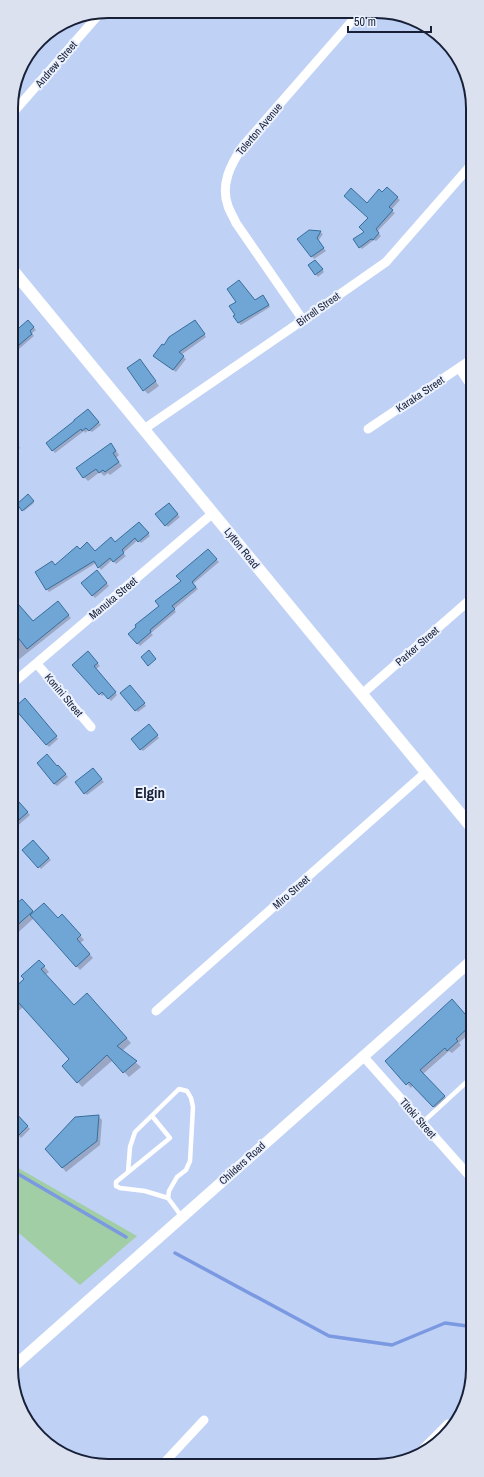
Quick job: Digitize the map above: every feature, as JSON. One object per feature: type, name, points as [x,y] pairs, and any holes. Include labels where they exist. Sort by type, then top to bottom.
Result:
[{"type":"main road","name":"Lytton Road","points":[[18,276],[466,821]]},
{"type":"street","name":"Tolerton Avenue","points":[[303,320],[236,223],[228,206],[225,192],[227,176],[232,161],[243,146],[355,18]]},
{"type":"street","name":"Andrew Street","points":[[18,107],[95,19]]},
{"type":"street","name":"Birrell Street","points":[[144,429],[386,262],[466,171]]},
{"type":"street","name":"Karaka Street","points":[[368,429],[466,363]]},
{"type":"street","points":[[458,368],[466,379]]},
{"type":"street","name":"Manuka Street","points":[[18,679],[213,513]]},
{"type":"street","name":"Parker Street","points":[[362,694],[466,603]]},
{"type":"street","name":"Konini Street","points":[[37,664],[90,727]]},
{"type":"street","name":"Miro Street","points":[[156,1011],[426,772]]},
{"type":"street","name":"Childers Road","points":[[18,1363],[466,965]]},
{"type":"street","name":"Titoki Street","points":[[363,1056],[466,1172]]},
{"type":"street","points":[[168,1459],[204,1420]]},
{"type":"street","points":[[435,1437],[444,1428]]},
{"type":"lane","points":[[422,1123],[466,1083]]},
{"type":"lane","points":[[128,1172],[130,1147],[135,1132],[179,1088],[186,1090],[191,1098],[193,1107],[190,1161],[186,1170],[177,1177],[169,1191],[168,1198]]},
{"type":"lane","points":[[152,1116],[170,1138],[116,1182],[116,1186],[120,1188],[145,1191],[168,1198],[182,1217]]},
{"type":"green space","points":[[18,1168],[137,1236],[80,1285],[18,1232]]},
{"type":"building","points":[[387,187],[398,197],[389,207],[393,210],[376,229],[379,233],[373,240],[371,239],[359,248],[353,239],[364,232],[359,227],[368,218],[344,196],[351,188],[367,203],[379,189],[382,192]]},
{"type":"building","points":[[309,230],[321,231],[317,238],[324,248],[311,257],[297,239]]},
{"type":"building","points":[[315,260],[323,269],[315,275],[308,265]]},
{"type":"building","points":[[239,280],[255,300],[263,295],[269,305],[238,323],[229,306],[236,302],[227,289]]},
{"type":"building","points":[[28,320],[34,327],[30,331],[32,334],[18,346],[18,329]]},
{"type":"building","points":[[195,320],[205,334],[179,352],[184,356],[173,370],[153,356],[162,344],[164,345],[169,337]]},
{"type":"building","points":[[140,359],[156,381],[143,391],[127,368]]},
{"type":"building","points":[[88,409],[99,422],[89,431],[86,428],[82,431],[81,429],[52,451],[46,443]]},
{"type":"building","points":[[111,443],[116,451],[113,453],[119,462],[105,472],[103,470],[99,473],[96,469],[83,478],[76,468]]},
{"type":"building","points":[[28,494],[34,501],[22,511],[18,503]]},
{"type":"building","points":[[169,503],[178,514],[165,526],[155,514]]},
{"type":"building","points":[[139,522],[149,533],[138,542],[135,538],[122,550],[124,553],[113,562],[110,558],[98,568],[94,561],[46,590],[35,572],[52,561],[55,565],[77,546],[80,549],[87,542],[95,551],[111,537],[115,542]]},
{"type":"building","points":[[208,549],[217,559],[192,582],[196,587],[172,606],[175,609],[150,630],[151,632],[137,644],[128,634],[136,627],[135,625],[159,606],[155,601],[181,581],[176,576]]},
{"type":"building","points":[[97,570],[107,583],[92,596],[81,583]]},
{"type":"building","points":[[58,601],[69,615],[27,649],[18,638],[18,604],[33,621]]},
{"type":"building","points":[[149,650],[156,659],[148,666],[141,657]]},
{"type":"building","points":[[88,651],[98,663],[94,666],[116,692],[108,699],[102,692],[99,695],[72,665]]},
{"type":"building","points":[[130,685],[145,703],[135,711],[120,693]]},
{"type":"building","points":[[25,698],[57,736],[46,745],[18,713],[18,704]]},
{"type":"building","points":[[149,724],[158,735],[140,750],[131,739]]},
{"type":"building","points":[[47,754],[66,774],[54,784],[37,763]]},
{"type":"building","points":[[93,768],[102,779],[84,794],[75,782]]},
{"type":"building","points":[[19,802],[28,812],[18,821]]},
{"type":"building","points":[[33,840],[49,858],[38,868],[22,850]]},
{"type":"building","points":[[22,899],[33,911],[18,925],[18,902]]},
{"type":"building","points":[[44,903],[58,918],[62,914],[81,935],[77,939],[90,954],[76,967],[30,915]]},
{"type":"building","points":[[39,960],[45,966],[41,969],[74,1005],[87,993],[127,1038],[117,1046],[137,1061],[123,1073],[107,1055],[77,1083],[62,1066],[69,1059],[18,1002],[18,984],[24,979],[21,976]]},
{"type":"building","points":[[452,999],[466,1015],[466,1030],[456,1039],[458,1041],[447,1051],[445,1048],[420,1070],[445,1096],[433,1107],[409,1082],[406,1085],[385,1061]]},
{"type":"building","points":[[18,1115],[28,1126],[18,1136]]},
{"type":"building","points":[[99,1115],[97,1141],[62,1168],[45,1149],[75,1117]]},
{"type":"waterway","points":[[18,1174],[126,1237]]},
{"type":"waterway","points":[[175,1253],[329,1336],[392,1345],[445,1323],[466,1326]]},
{"type":"district","name":"Elgin","points":[[150,793]]}]
